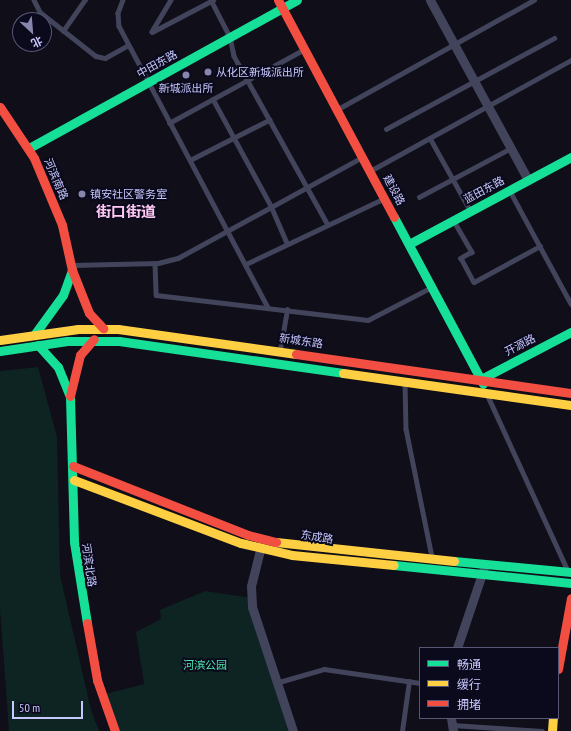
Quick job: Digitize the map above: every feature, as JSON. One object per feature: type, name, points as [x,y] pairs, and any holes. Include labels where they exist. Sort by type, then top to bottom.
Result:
[{"type":"street","name":"中田东路","points":[[29,148],[230,37],[280,4],[296,0]]},
{"type":"street","points":[[430,0],[528,180]]},
{"type":"street","name":"建设路","points":[[280,4],[481,379],[486,393]]},
{"type":"street","name":"河滨南路","points":[[0,107],[29,148],[59,218],[71,267],[93,320],[103,328]]},
{"type":"street","name":"蓝田东路","points":[[409,244],[528,180],[569,161]]},
{"type":"street","points":[[30,336],[63,295],[71,267]]},
{"type":"street","name":"新城东路","points":[[0,340],[103,328],[280,350],[571,393]]},
{"type":"street","name":"开源路","points":[[481,379],[571,332]]},
{"type":"street","points":[[0,351],[94,339],[571,405]]},
{"type":"street","name":"河滨北路","points":[[94,339],[80,355],[70,397],[74,466],[74,542],[79,581],[97,680],[115,731]]},
{"type":"street","name":"河滨北路","points":[[34,346],[58,367],[70,397]]},
{"type":"street","name":"东成路","points":[[74,466],[262,543],[334,552],[432,561],[571,583]]},
{"type":"street","name":"东成路","points":[[74,480],[262,543],[318,560],[570,574]]},
{"type":"street","points":[[262,543],[251,586],[252,607],[279,682],[292,731]]},
{"type":"street","points":[[456,647],[484,570]]},
{"type":"street","points":[[559,665],[571,598]]},
{"type":"street","points":[[565,638],[571,630]]},
{"type":"street","points":[[552,731],[553,719]]},
{"type":"lane","points":[[34,0],[40,12],[96,56],[105,58],[128,45]]},
{"type":"lane","points":[[63,31],[85,0]]},
{"type":"lane","points":[[123,0],[118,13],[119,26],[149,81],[169,123],[228,229],[268,308]]},
{"type":"lane","points":[[171,0],[152,32],[212,0],[230,37],[230,48],[328,225]]},
{"type":"lane","points":[[337,109],[534,0]]},
{"type":"lane","points":[[386,129],[554,38]]},
{"type":"lane","points":[[169,123],[305,49]]},
{"type":"lane","points":[[370,171],[571,60]]},
{"type":"lane","points":[[213,99],[271,206],[287,243]]},
{"type":"lane","points":[[190,160],[269,120]]},
{"type":"lane","points":[[430,138],[470,211]]},
{"type":"lane","points":[[419,197],[511,148]]},
{"type":"lane","points":[[71,267],[156,263],[195,250],[228,229],[362,157]]},
{"type":"lane","points":[[509,190],[571,304]]},
{"type":"lane","points":[[246,264],[287,243],[384,198]]},
{"type":"lane","points":[[454,220],[472,252],[461,258],[474,282],[540,246]]},
{"type":"lane","points":[[156,263],[156,295],[368,320],[432,287]]},
{"type":"lane","points":[[280,350],[287,310]]},
{"type":"lane","points":[[405,382],[406,429],[432,561]]},
{"type":"lane","points":[[486,393],[570,574]]},
{"type":"lane","points":[[279,682],[324,669],[419,683]]},
{"type":"lane","points":[[402,731],[409,681]]},
{"type":"lane","points":[[452,725],[542,731]]},
{"type":"green space","points":[[38,367],[57,437],[60,575],[91,710],[99,731],[9,731],[0,608],[0,371]]},
{"type":"green space","name":"河滨公园","points":[[205,591],[252,598],[292,731],[115,731],[102,695],[144,684],[136,632],[161,619],[160,610]]},
{"type":"traffic: fast","points":[[29,148],[297,0]]},
{"type":"traffic: fast","points":[[409,244],[571,157]]},
{"type":"traffic: fast","points":[[394,217],[483,384]]},
{"type":"traffic: fast","points":[[34,335],[63,295],[72,270]]},
{"type":"traffic: fast","points":[[481,379],[571,332]]},
{"type":"traffic: fast","points":[[0,351],[67,341],[119,341],[343,373]]},
{"type":"traffic: fast","points":[[38,345],[58,367],[70,397],[74,542],[87,623]]},
{"type":"traffic: fast","points":[[454,561],[571,572]]},
{"type":"traffic: fast","points":[[394,565],[571,583]]},
{"type":"traffic: slow","points":[[0,340],[78,329],[118,329],[296,354]]},
{"type":"traffic: slow","points":[[343,373],[571,405]]},
{"type":"traffic: slow","points":[[74,480],[241,543],[292,555],[394,565]]},
{"type":"traffic: slow","points":[[276,542],[454,561]]},
{"type":"traffic: slow","points":[[552,731],[553,719]]},
{"type":"traffic: jam","points":[[278,0],[394,217]]},
{"type":"traffic: jam","points":[[0,107],[34,158],[62,225],[72,270],[89,313],[103,328]]},
{"type":"traffic: jam","points":[[70,396],[80,355],[94,339]]},
{"type":"traffic: jam","points":[[296,354],[571,393]]},
{"type":"traffic: jam","points":[[73,466],[248,535],[276,542]]},
{"type":"traffic: jam","points":[[559,664],[571,598]]},
{"type":"traffic: jam","points":[[87,623],[97,680],[115,731]]},
{"type":"place","name":"从化区新城派出所","points":[[208,72]]},
{"type":"place","name":"新城派出所","points":[[186,75]]},
{"type":"place","name":"镇安社区警务室","points":[[82,194]]},
{"type":"district","name":"街口街道","points":[[126,212]]}]
